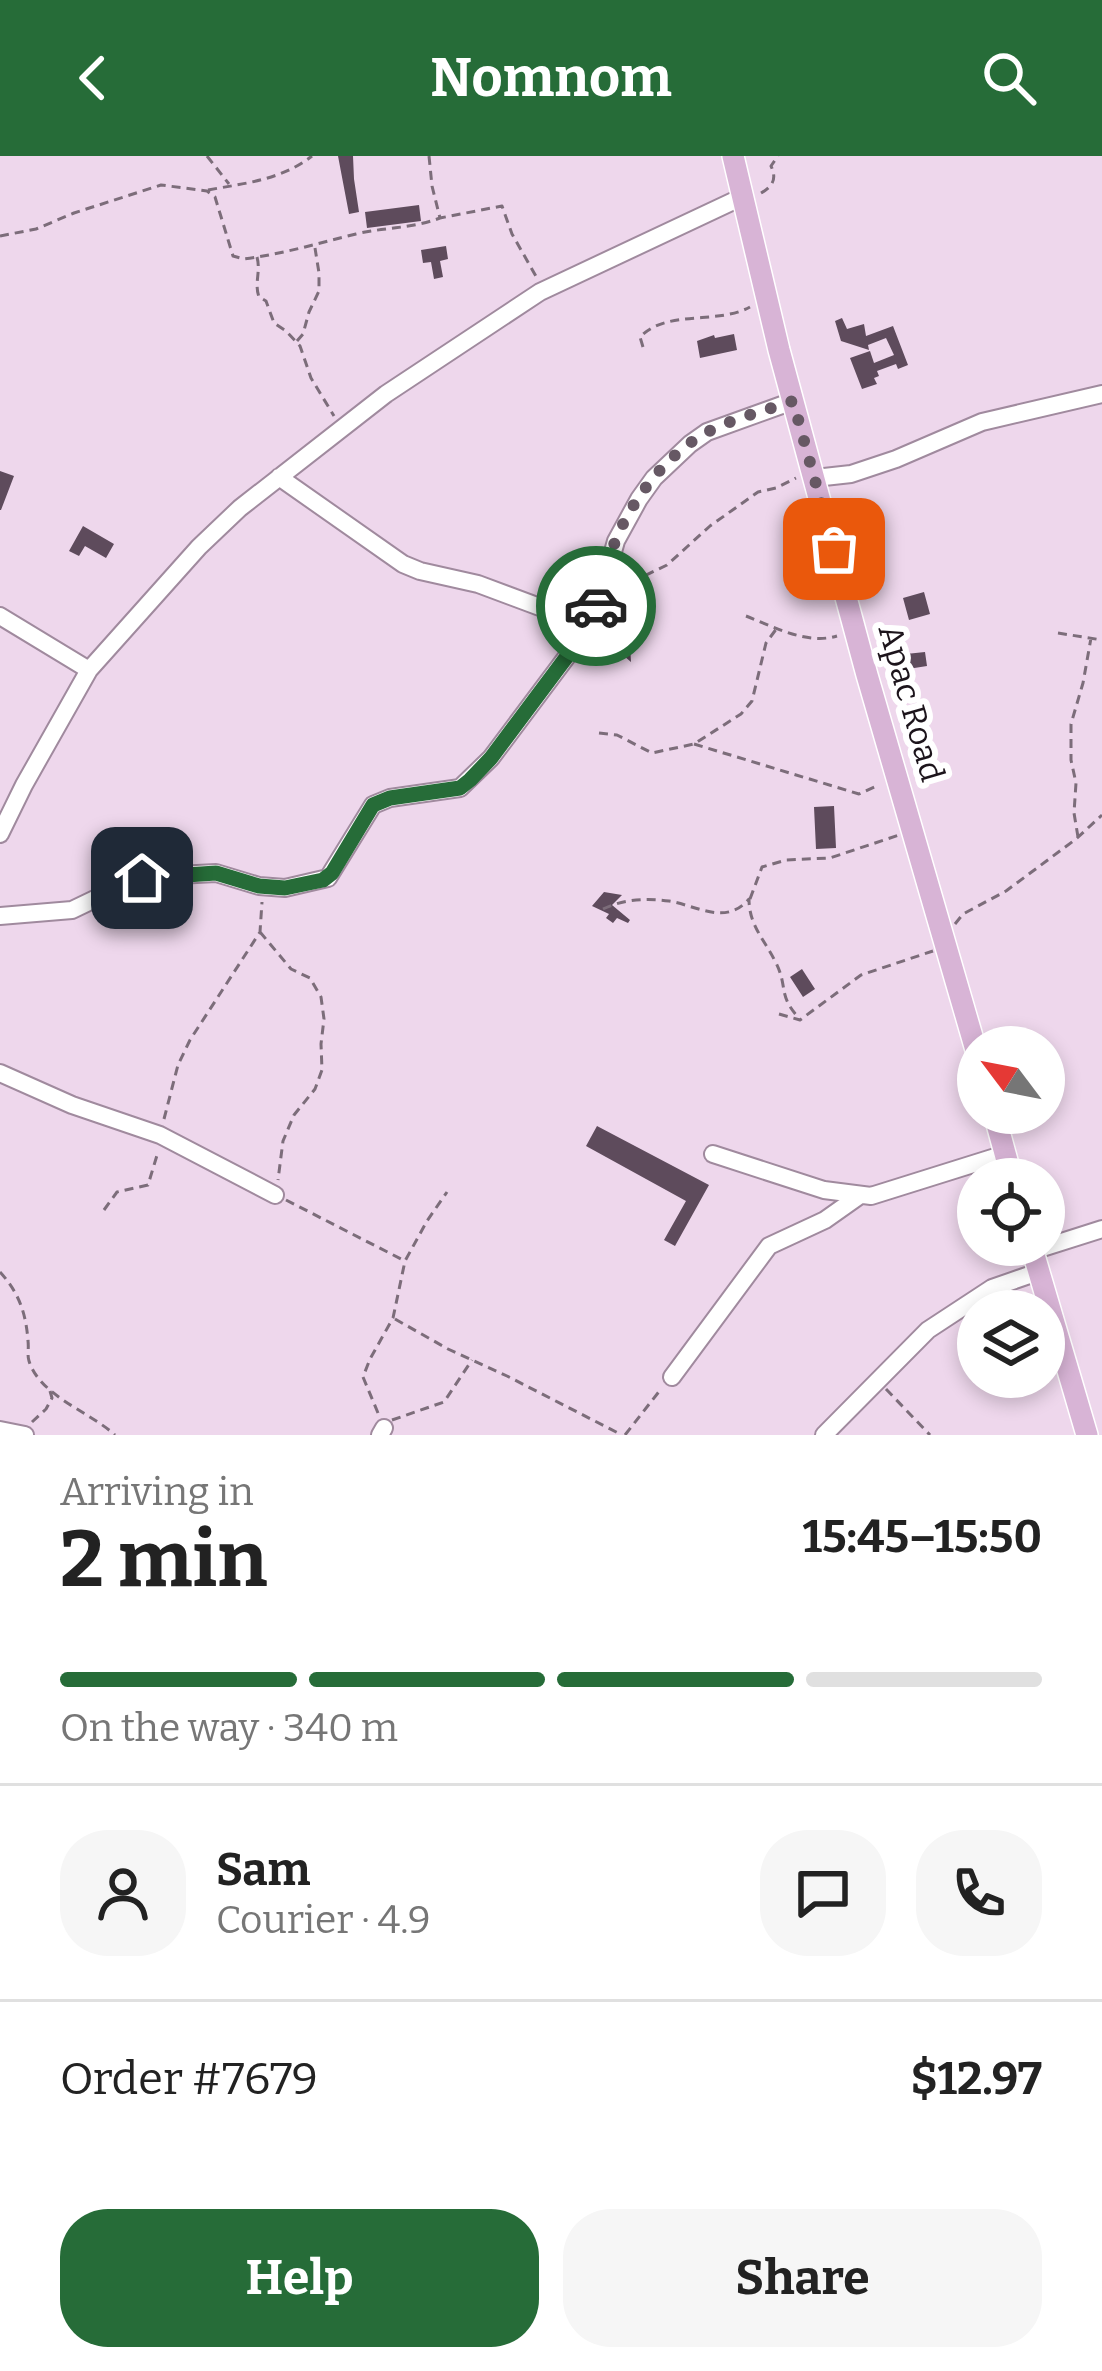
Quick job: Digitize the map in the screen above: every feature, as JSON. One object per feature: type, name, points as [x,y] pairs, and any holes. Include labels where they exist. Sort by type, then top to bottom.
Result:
[{"type":"main road","name":"Apac Road","points":[[733,156],[793,401],[969,1026]]},
{"type":"main road","points":[[1000,1134],[1006,1158]]},
{"type":"main road","points":[[1037,1266],[1088,1435]]},
{"type":"street","points":[[0,831],[89,670],[240,508],[343,426],[540,292],[742,196]]},
{"type":"street","points":[[814,474],[851,474],[982,422],[1102,394]]},
{"type":"street","points":[[0,916],[72,910],[122,886],[158,876],[216,873],[285,888],[323,880],[332,873],[373,805],[390,798],[460,788],[491,758],[580,639],[616,541],[654,478],[706,432],[793,401]]},
{"type":"street","points":[[279,477],[403,564],[478,584],[588,625]]},
{"type":"street","points":[[0,616],[89,670]]},
{"type":"street","points":[[0,1072],[73,1106],[160,1135],[275,1195]]},
{"type":"street","points":[[713,1154],[824,1190],[871,1196],[1005,1154]]},
{"type":"street","points":[[672,1377],[769,1246],[825,1220],[859,1196]]},
{"type":"street","points":[[1065,1244],[1102,1229]]},
{"type":"street","points":[[824,1435],[907,1348],[1021,1266]]},
{"type":"street","points":[[0,1430],[24,1435]]},
{"type":"path","points":[[207,156],[230,186]]},
{"type":"path","points":[[0,236],[36,229],[161,185],[207,190],[261,182],[312,156]]},
{"type":"path","points":[[429,156],[440,218]]},
{"type":"path","points":[[742,196],[755,196],[772,184],[771,166],[778,156]]},
{"type":"path","points":[[207,190],[222,212],[233,256],[244,259],[502,206],[512,234],[536,273],[540,292]]},
{"type":"path","points":[[296,342],[319,291],[314,246]]},
{"type":"path","points":[[257,257],[259,297],[266,301],[274,322],[296,342],[311,379],[343,426]]},
{"type":"path","points":[[643,347],[640,337],[651,326],[736,315],[768,297]]},
{"type":"path","points":[[604,584],[623,586],[657,571],[758,492],[814,474]]},
{"type":"path","points":[[746,616],[824,640],[856,630]]},
{"type":"path","points":[[599,734],[617,735],[652,753],[694,744],[741,714],[752,701],[766,643],[777,628]]},
{"type":"path","points":[[1058,633],[1102,640]]},
{"type":"path","points":[[1078,837],[1071,724],[1091,638]]},
{"type":"path","points":[[694,744],[860,794],[897,776]]},
{"type":"path","points":[[800,1020],[861,975],[946,947],[948,932],[964,914],[1006,891],[1102,814]]},
{"type":"path","points":[[603,909],[646,900],[730,913],[749,899],[762,867],[786,860],[830,858],[912,831]]},
{"type":"path","points":[[104,1210],[117,1192],[148,1185],[178,1065],[260,932],[259,886]]},
{"type":"path","points":[[749,899],[749,915],[779,969],[786,1004],[800,1020]]},
{"type":"path","points":[[260,932],[291,969],[310,979],[324,1019],[322,1070],[288,1128],[275,1195],[405,1261]]},
{"type":"path","points":[[779,1014],[800,1020]]},
{"type":"path","points":[[382,1432],[363,1377],[394,1318],[405,1261],[447,1192]]},
{"type":"path","points":[[0,1272],[16,1290],[26,1317],[29,1361],[50,1389],[115,1435]]},
{"type":"path","points":[[394,1318],[623,1435],[672,1377]]},
{"type":"path","points":[[382,1432],[406,1413],[444,1402],[472,1360]]},
{"type":"path","points":[[877,1379],[930,1435]]},
{"type":"path","points":[[24,1435],[52,1398],[50,1389]]},
{"type":"building","points":[[338,156],[353,156],[359,212],[349,214]]},
{"type":"building","points":[[419,205],[421,221],[367,228],[365,212]]},
{"type":"building","points":[[446,246],[448,259],[440,261],[443,277],[434,279],[431,262],[423,263],[421,250]]},
{"type":"building","points":[[842,318],[847,329],[864,324],[866,336],[893,326],[908,365],[877,371],[877,384],[862,389],[850,358],[870,351],[874,363],[894,355],[886,338],[868,345],[869,350],[841,341],[835,321]]},
{"type":"building","points":[[734,334],[737,350],[700,358],[697,341]]},
{"type":"building","points":[[0,471],[14,476],[1,510],[0,510]]},
{"type":"building","points":[[83,526],[114,544],[106,558],[85,546],[79,556],[69,551]]},
{"type":"building","points":[[924,592],[930,614],[909,620],[903,598]]},
{"type":"building","points":[[620,630],[637,640],[630,645],[631,662],[617,650],[605,657],[605,642],[597,634],[611,636]]},
{"type":"building","points":[[925,652],[927,666],[908,669],[906,654]]},
{"type":"building","points":[[834,806],[836,848],[816,849],[814,807]]},
{"type":"building","points":[[604,892],[622,895],[612,905],[628,923],[617,918],[613,923],[606,918],[609,914],[592,906]]},
{"type":"building","points":[[802,969],[815,989],[803,997],[790,977]]},
{"type":"building","points":[[597,1126],[709,1185],[675,1246],[664,1240],[686,1201],[586,1146]]},
{"type":"way so far","points":[[596,606],[616,541],[654,478],[706,432],[793,401],[834,549]]},
{"type":"route","points":[[142,878],[216,873],[285,888],[323,880],[332,873],[373,805],[390,798],[460,788],[470,780],[580,639],[596,606]]}]
